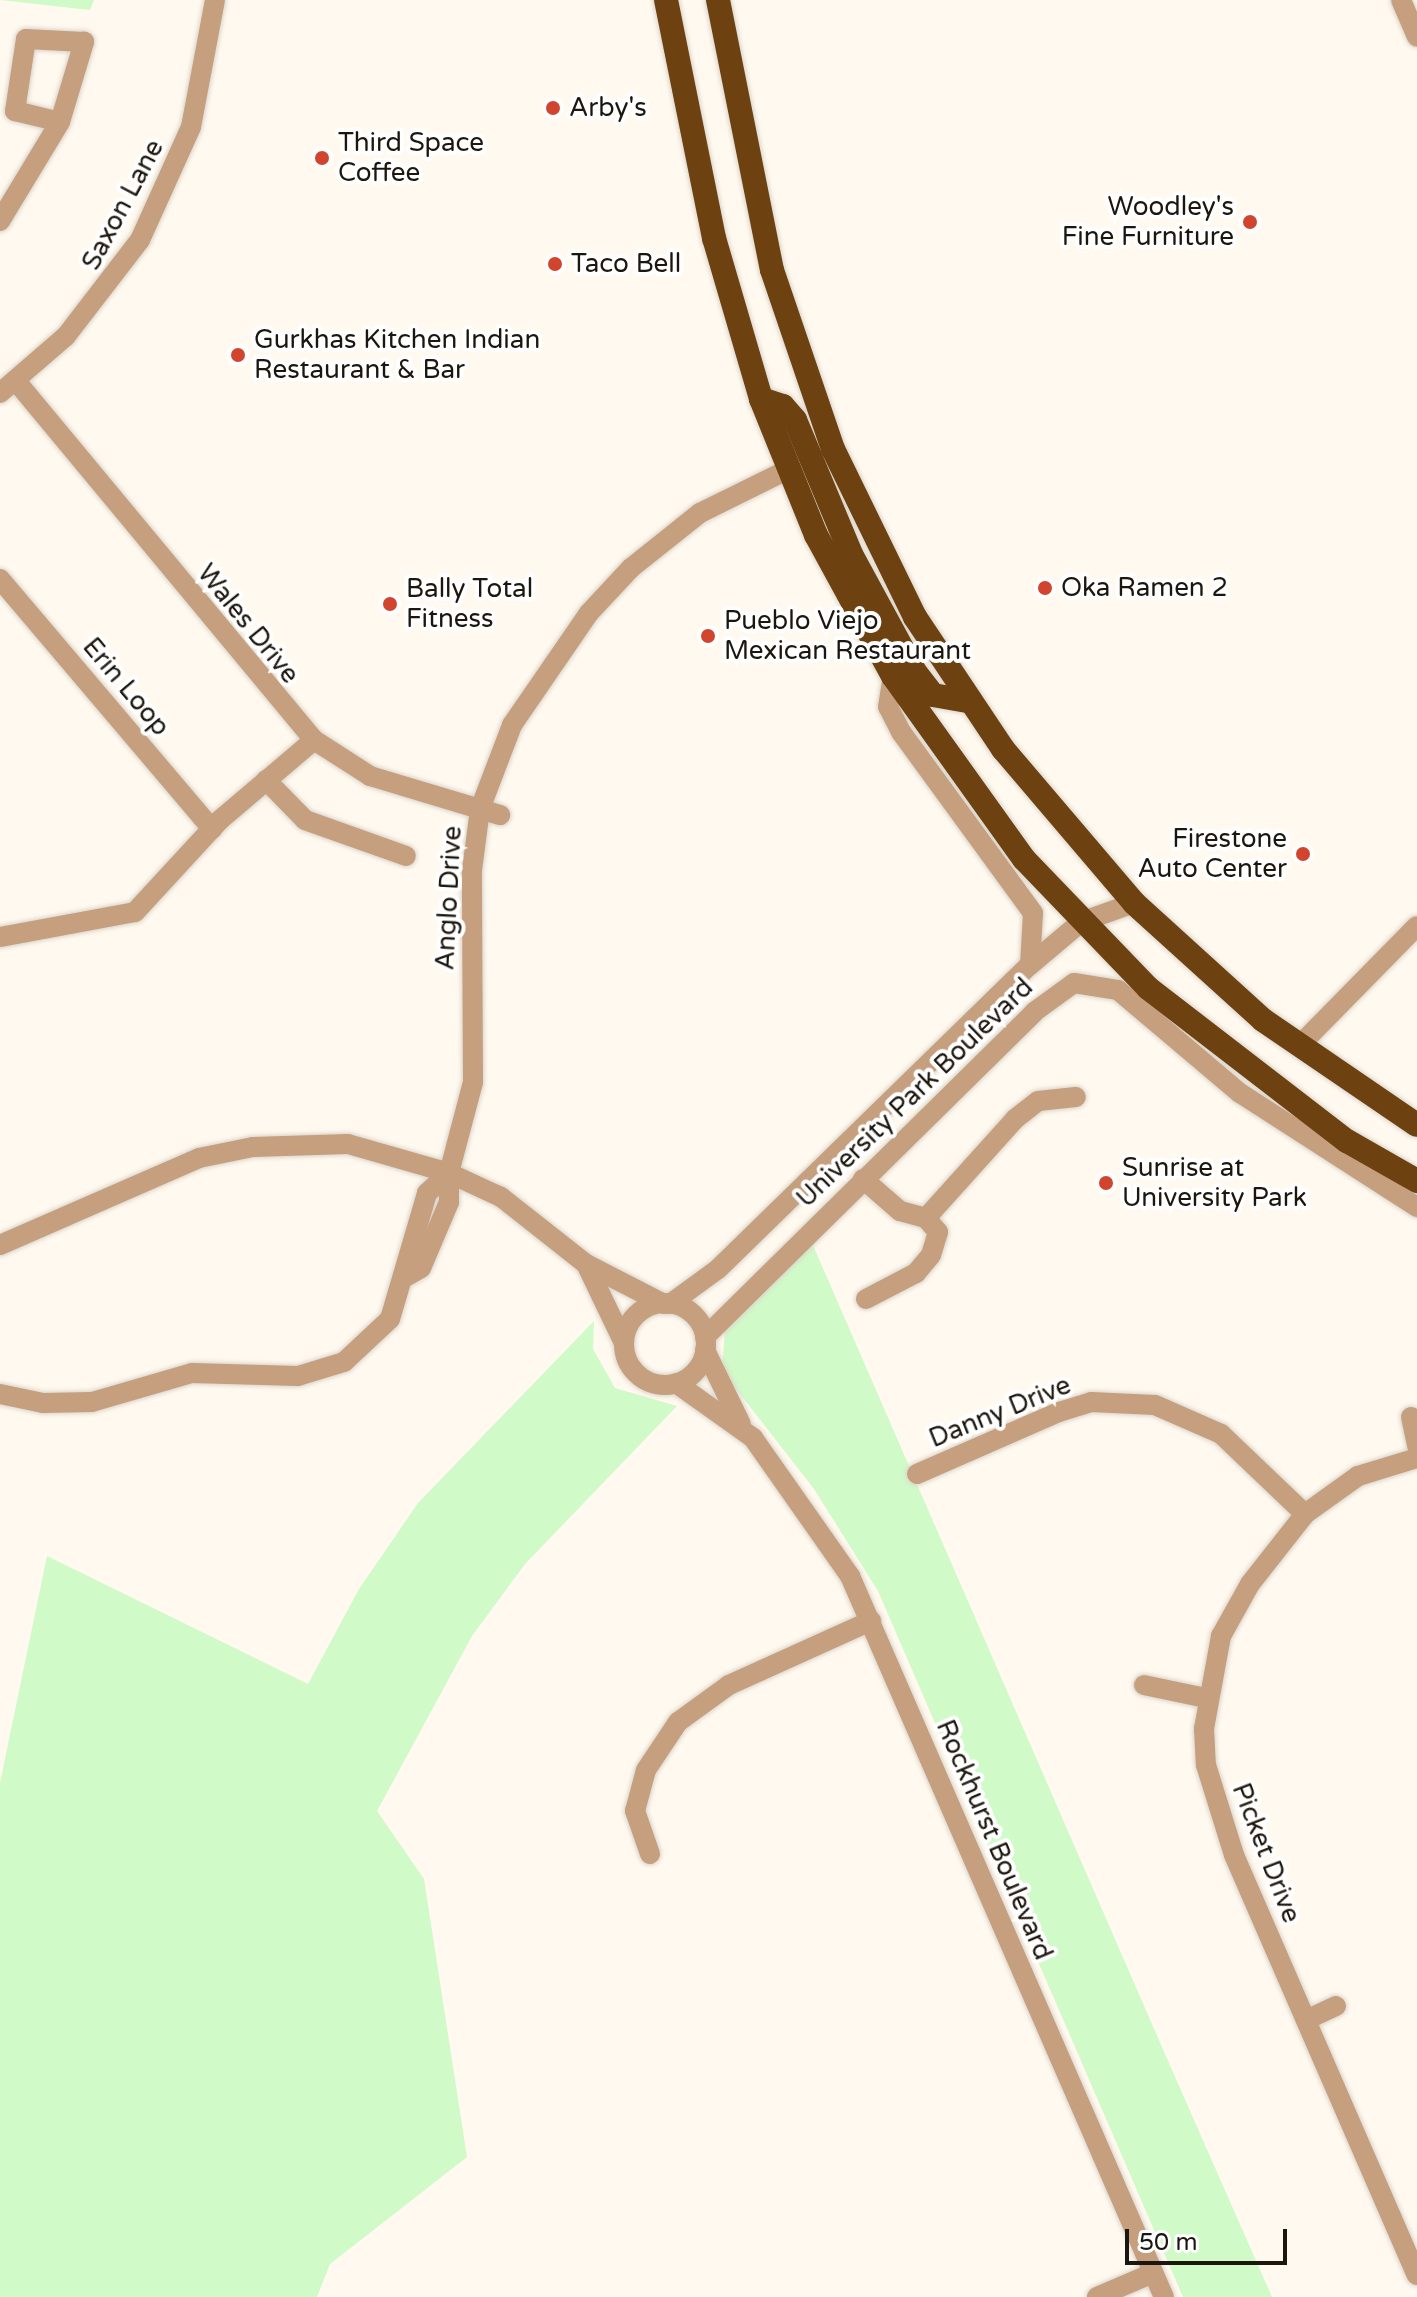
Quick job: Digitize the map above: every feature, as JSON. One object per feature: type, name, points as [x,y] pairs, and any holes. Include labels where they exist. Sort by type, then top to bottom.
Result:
[{"type":"highway","points":[[666,0],[714,238],[761,399],[816,535],[893,676],[959,775],[1081,922],[1244,1066],[1417,1181]]},
{"type":"highway","points":[[718,0],[772,270],[833,449],[915,617],[968,701],[1085,852],[1134,903],[1299,1046],[1417,1125]]},
{"type":"highway","points":[[761,399],[783,406],[795,420],[852,556],[915,672],[933,695],[968,701]]},
{"type":"street","name":"Saxon Lane","points":[[8,387],[108,289],[154,213],[191,127],[215,0]]},
{"type":"street","points":[[1401,0],[1417,37]]},
{"type":"street","points":[[0,221],[60,122],[84,42],[26,39],[15,111],[60,122]]},
{"type":"street","name":"Wales Drive","points":[[8,387],[314,740],[370,776],[500,815]]},
{"type":"street","name":"Anglo Drive","points":[[449,1173],[473,1082],[472,870],[480,809],[512,725],[607,592],[700,513],[789,469]]},
{"type":"street","name":"Erin Loop","points":[[0,579],[212,829]]},
{"type":"street","name":"University Park Boulevard","points":[[893,676],[888,707],[901,732],[1033,913],[1030,965]]},
{"type":"street","points":[[0,937],[135,912],[212,829],[314,740]]},
{"type":"street","points":[[266,780],[305,820],[406,856]]},
{"type":"street","name":"University Park Boulevard","points":[[667,1304],[718,1269],[1030,965],[1081,922],[1134,903]]},
{"type":"street","points":[[1299,1046],[1417,926]]},
{"type":"street","name":"University Park Boulevard","points":[[705,1344],[863,1179],[1051,997],[1097,982],[1118,990],[1321,1151],[1417,1207]]},
{"type":"street","points":[[926,1218],[1015,1119],[1038,1101],[1076,1097]]},
{"type":"street","points":[[0,1245],[149,1174],[253,1147],[348,1144],[449,1173],[550,1229],[586,1264],[693,1314],[705,1344],[693,1374],[676,1383],[641,1378],[586,1264]]},
{"type":"street","points":[[0,1394],[66,1404],[192,1373],[325,1371],[375,1340],[407,1276],[403,1263],[427,1193],[449,1173]]},
{"type":"street","points":[[863,1179],[900,1211],[926,1218],[938,1232],[931,1255],[916,1273],[866,1299]]},
{"type":"street","points":[[623,1341],[634,1317],[667,1304]]},
{"type":"street","name":"Rockhurst Boulevard","points":[[705,1344],[741,1424],[809,1508],[871,1621],[1164,2297]]},
{"type":"street","name":"Rockhurst Boulevard","points":[[676,1383],[741,1424]]},
{"type":"street","name":"Danny Drive","points":[[917,1474],[1070,1409],[1155,1405],[1221,1434],[1305,1514]]},
{"type":"street","points":[[1411,1417],[1417,1446]]},
{"type":"street","name":"Picket Drive","points":[[1417,1458],[1358,1476],[1305,1514],[1234,1609],[1206,1698],[1206,1765],[1222,1823],[1417,2275]]},
{"type":"street","points":[[650,1854],[635,1811],[646,1770],[678,1722],[729,1685],[871,1621]]},
{"type":"street","points":[[1144,1685],[1206,1698]]},
{"type":"street","points":[[1306,2020],[1336,2006]]},
{"type":"street","points":[[1097,2297],[1153,2273]]},
{"type":"green space","points":[[0,0],[94,0],[90,10]]},
{"type":"green space","points":[[812,1243],[1272,2297],[1183,2297],[878,1591],[814,1489],[722,1371],[725,1330]]},
{"type":"green space","points":[[594,1321],[593,1349],[615,1388],[677,1406],[525,1564],[472,1636],[377,1811],[424,1879],[467,2157],[330,2264],[317,2297],[0,2297],[0,1783],[47,1556],[308,1684],[359,1589],[418,1503]]},
{"type":"place","name":"Arby's","points":[[553,108]]},
{"type":"place","name":"Third Space Coffee","points":[[322,158]]},
{"type":"place","name":"Woodley's Fine Furniture","points":[[1250,222]]},
{"type":"place","name":"Taco Bell","points":[[555,264]]},
{"type":"place","name":"Gurkhas Kitchen Indian Restaurant & Bar","points":[[238,355]]},
{"type":"place","name":"Oka Ramen 2","points":[[1045,588]]},
{"type":"place","name":"Bally Total Fitness","points":[[390,604]]},
{"type":"place","name":"Pueblo Viejo Mexican Restaurant","points":[[708,636]]},
{"type":"place","name":"Firestone Auto Center","points":[[1303,854]]},
{"type":"place","name":"Sunrise at University Park","points":[[1106,1183]]}]
